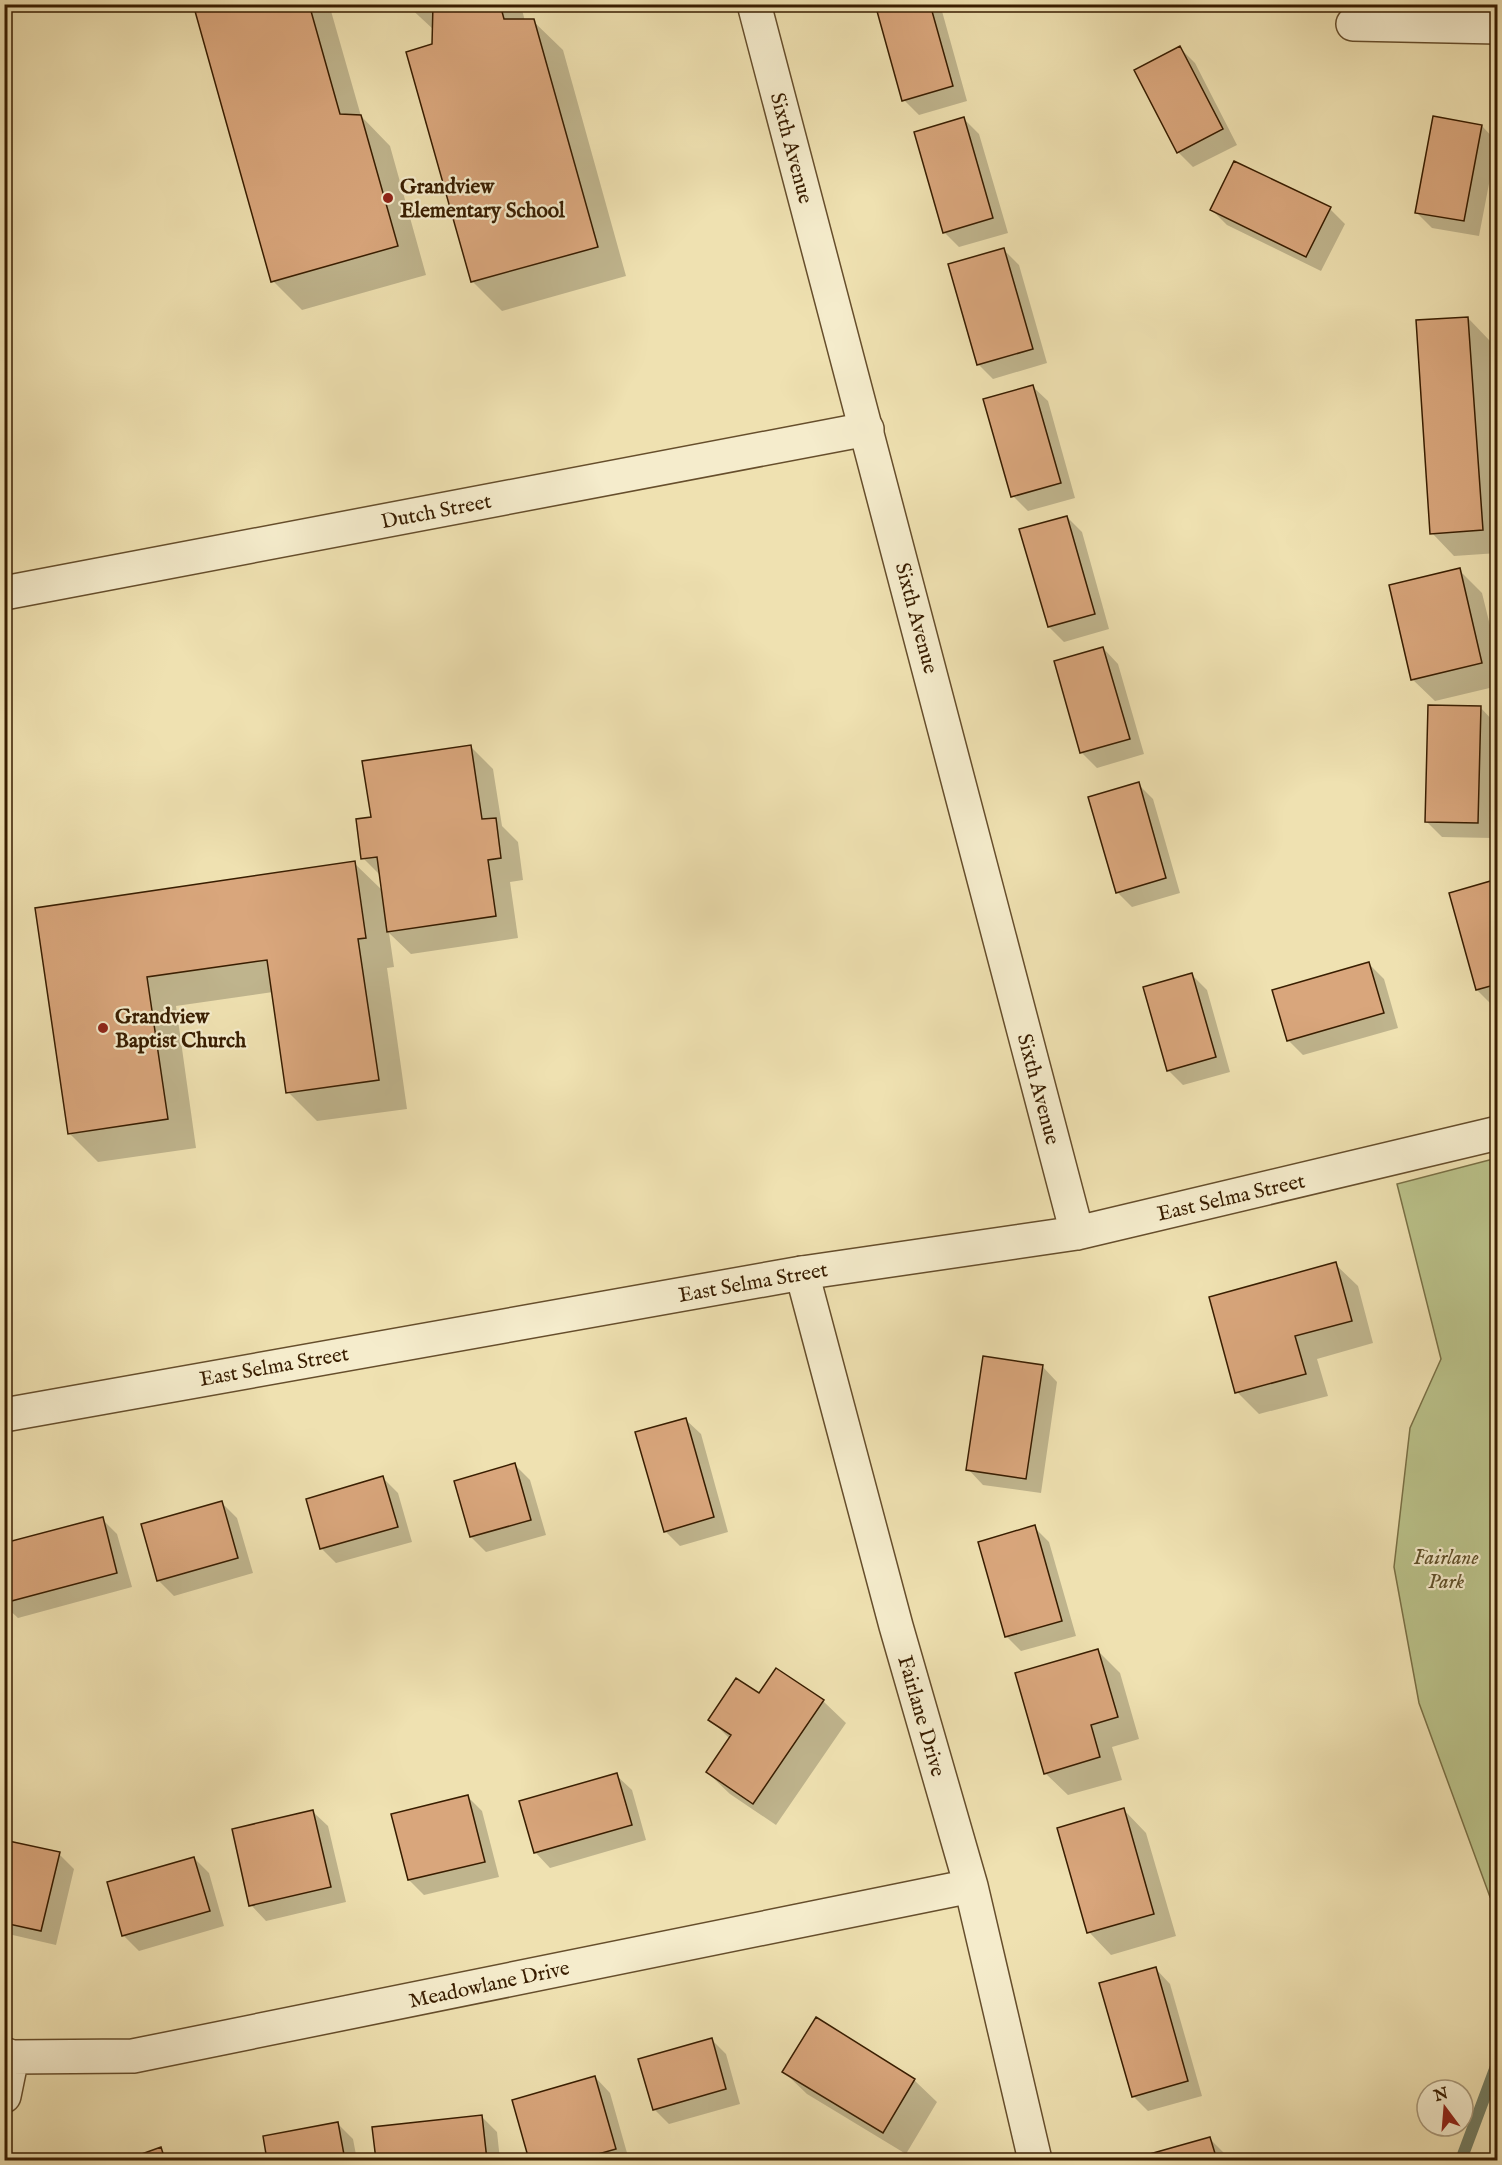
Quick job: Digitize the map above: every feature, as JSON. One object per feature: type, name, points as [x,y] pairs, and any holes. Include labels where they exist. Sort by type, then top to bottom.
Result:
[{"type":"street","name":"Sixth Avenue","points":[[753,4],[867,429],[1077,1233]]},
{"type":"street","points":[[1353,24],[1497,27]]},
{"type":"street","name":"Dutch Street","points":[[4,593],[867,429]]},
{"type":"street","name":"East Selma Street","points":[[4,1415],[802,1273],[1077,1233],[1497,1133]]},
{"type":"street","name":"Fairlane Drive","points":[[802,1273],[896,1626],[971,1886],[1035,2160]]},
{"type":"street","name":"Meadowlane Drive","points":[[8,2056],[133,2056],[971,1886]]},
{"type":"street","points":[[4,2096],[8,2056]]},
{"type":"green space","name":"Fairlane Park","points":[[1498,1158],[1497,1908],[1490,1897],[1419,1703],[1394,1567],[1410,1428],[1441,1359],[1397,1184]]},
{"type":"building","points":[[193,4],[309,4],[340,114],[361,115],[398,246],[271,282]]},
{"type":"building","points":[[433,4],[500,4],[504,19],[534,19],[598,247],[471,282],[406,52],[432,44]]},
{"type":"building","points":[[875,4],[930,4],[953,86],[902,101]]},
{"type":"building","points":[[1180,46],[1223,129],[1177,153],[1134,70]]},
{"type":"building","points":[[1433,116],[1482,125],[1464,221],[1415,213]]},
{"type":"building","points":[[964,117],[993,218],[943,233],[914,132]]},
{"type":"building","points":[[1234,161],[1331,207],[1306,257],[1210,210]]},
{"type":"building","points":[[1004,248],[1033,349],[977,365],[948,264]]},
{"type":"building","points":[[1468,317],[1483,530],[1430,534],[1416,320]]},
{"type":"building","points":[[1033,385],[1061,483],[1011,497],[983,399]]},
{"type":"building","points":[[1067,516],[1095,614],[1048,627],[1019,529]]},
{"type":"building","points":[[1460,568],[1482,663],[1411,680],[1389,585]]},
{"type":"building","points":[[1103,647],[1130,739],[1080,753],[1054,661]]},
{"type":"building","points":[[1428,705],[1481,706],[1478,823],[1425,822]]},
{"type":"building","points":[[471,745],[482,819],[496,818],[501,858],[488,860],[496,916],[387,932],[377,857],[361,859],[356,819],[371,817],[362,761]]},
{"type":"building","points":[[1139,782],[1166,878],[1116,893],[1088,797]]},
{"type":"building","name":"Grandview Baptist Church","points":[[355,861],[366,938],[358,939],[379,1080],[286,1093],[267,960],[147,977],[168,1119],[68,1134],[35,908]]},
{"type":"building","points":[[1494,880],[1498,891],[1498,984],[1476,990],[1449,893]]},
{"type":"building","points":[[1369,962],[1384,1013],[1287,1041],[1272,990]]},
{"type":"building","points":[[1192,973],[1216,1057],[1167,1071],[1143,987]]},
{"type":"building","points":[[1336,1262],[1352,1321],[1295,1336],[1306,1374],[1235,1393],[1209,1297]]},
{"type":"building","points":[[983,1356],[1043,1365],[1026,1479],[966,1470]]},
{"type":"building","points":[[686,1418],[714,1517],[664,1532],[635,1432]]},
{"type":"building","points":[[515,1463],[531,1520],[470,1537],[454,1481]]},
{"type":"building","points":[[383,1476],[398,1527],[320,1549],[306,1499]]},
{"type":"building","points":[[222,1501],[238,1558],[157,1581],[141,1524]]},
{"type":"building","points":[[103,1517],[117,1573],[4,1603],[4,1543]]},
{"type":"building","points":[[1035,1525],[1062,1621],[1005,1637],[978,1542]]},
{"type":"building","points":[[1098,1649],[1118,1717],[1091,1725],[1100,1757],[1044,1774],[1015,1673]]},
{"type":"building","points":[[776,1668],[824,1700],[753,1804],[706,1772],[731,1735],[708,1720],[736,1678],[759,1693]]},
{"type":"building","points":[[617,1773],[632,1825],[534,1853],[519,1801]]},
{"type":"building","points":[[468,1795],[485,1862],[408,1880],[391,1814]]},
{"type":"building","points":[[1124,1808],[1154,1914],[1087,1933],[1057,1828]]},
{"type":"building","points":[[313,1810],[331,1887],[249,1906],[232,1829]]},
{"type":"building","points":[[4,1840],[60,1852],[41,1931],[4,1923]]},
{"type":"building","points":[[194,1857],[210,1911],[122,1936],[107,1882]]},
{"type":"building","points":[[1156,1967],[1188,2081],[1132,2097],[1099,1983]]},
{"type":"building","points":[[816,2017],[915,2079],[883,2133],[782,2072]]},
{"type":"building","points":[[712,2038],[726,2089],[653,2110],[638,2059]]},
{"type":"building","points":[[595,2076],[616,2149],[577,2160],[529,2160],[512,2100]]},
{"type":"building","points":[[482,2115],[487,2160],[376,2160],[372,2127]]},
{"type":"building","points":[[338,2122],[345,2160],[267,2160],[263,2136]]},
{"type":"building","points":[[1210,2137],[1217,2160],[1148,2160],[1146,2155]]},
{"type":"building","points":[[161,2147],[165,2160],[125,2160]]},
{"type":"waterway","points":[[1461,2160],[1498,2061]]},
{"type":"place","name":"Grandview Elementary School","points":[[388,198]]},
{"type":"place","name":"Grandview Baptist Church","points":[[103,1028]]}]
